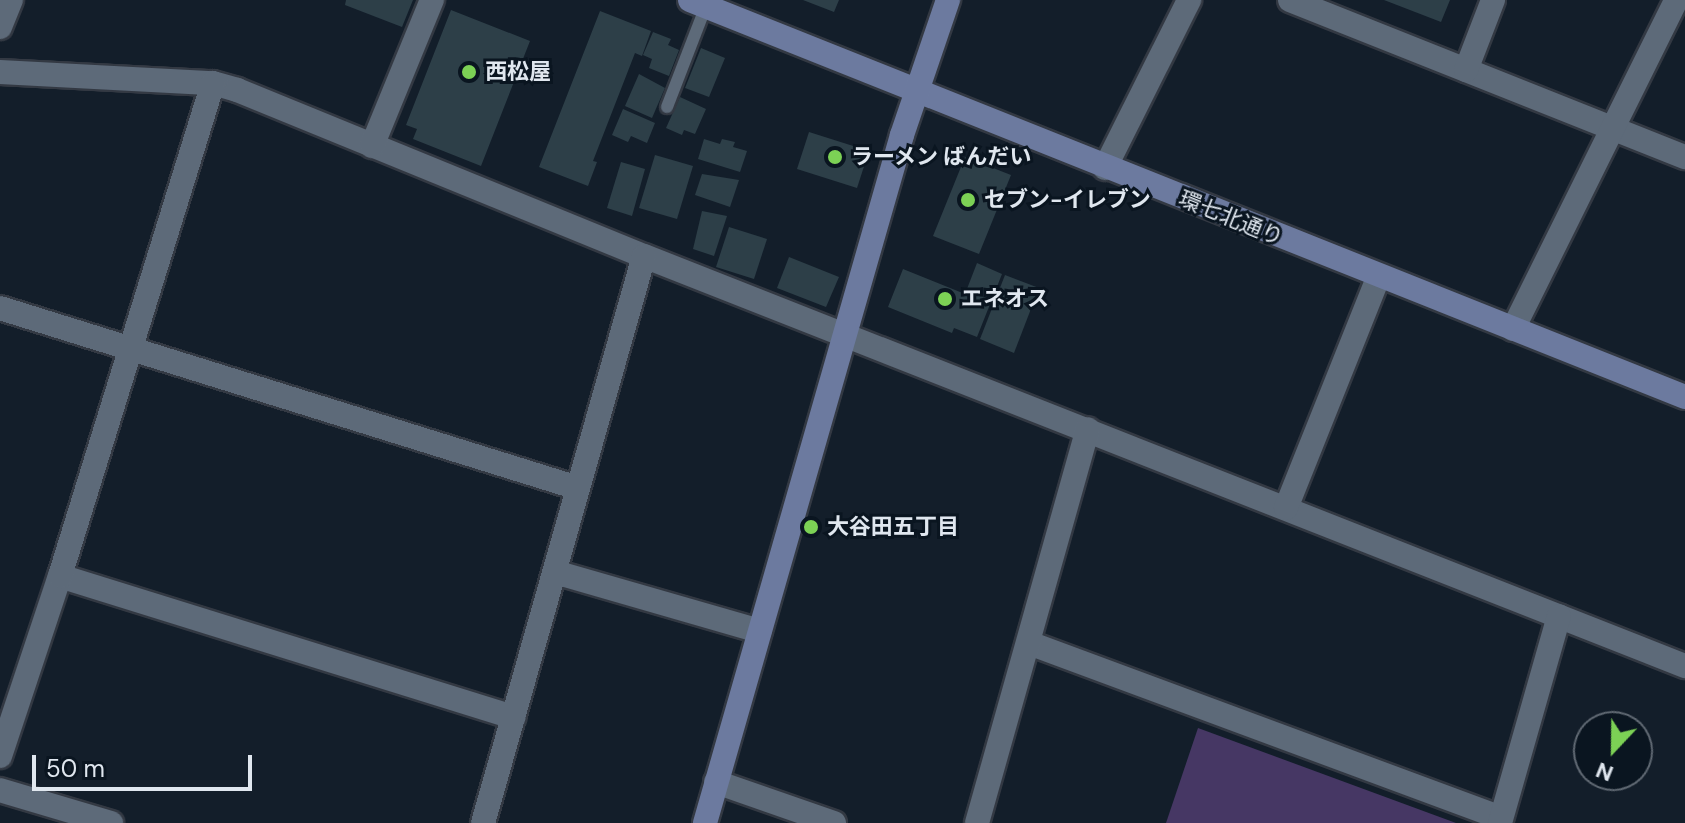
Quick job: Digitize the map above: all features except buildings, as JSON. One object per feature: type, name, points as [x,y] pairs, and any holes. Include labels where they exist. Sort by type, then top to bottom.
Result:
[{"type":"street","points":[[0,27],[11,0]]},
{"type":"street","points":[[372,146],[432,0]]},
{"type":"street","points":[[705,823],[915,91],[948,0]]},
{"type":"street","points":[[1105,168],[1189,0]]},
{"type":"street","points":[[1290,0],[1685,157]]},
{"type":"street","points":[[1466,70],[1493,0]]},
{"type":"street","points":[[1513,329],[1676,0]]},
{"type":"street","name":"環七北通り","points":[[698,3],[1685,397]]},
{"type":"street","points":[[0,72],[213,83],[1685,666]]},
{"type":"street","points":[[0,756],[60,576],[213,83]]},
{"type":"street","points":[[483,823],[644,256]]},
{"type":"street","points":[[1286,508],[1379,276]]},
{"type":"street","points":[[0,308],[578,488]]},
{"type":"street","points":[[977,823],[1088,429]]},
{"type":"street","points":[[555,572],[760,631]]},
{"type":"street","points":[[60,576],[514,717]]},
{"type":"street","points":[[1029,643],[1500,820],[1559,616]]},
{"type":"street","points":[[716,782],[834,823]]},
{"type":"street","points":[[0,790],[111,823]]},
{"type":"lane","points":[[667,107],[698,3]]},
{"type":"shaded area","points":[[1198,728],[1456,823],[1166,823]]},
{"type":"place","name":"西松屋","points":[[469,72]]},
{"type":"place","name":"ラーメン ばんだい","points":[[835,157]]},
{"type":"place","name":"セブン-イレブン","points":[[968,200]]},
{"type":"place","name":"エネオス","points":[[945,299]]},
{"type":"place","name":"大谷田五丁目","points":[[811,527]]}]
